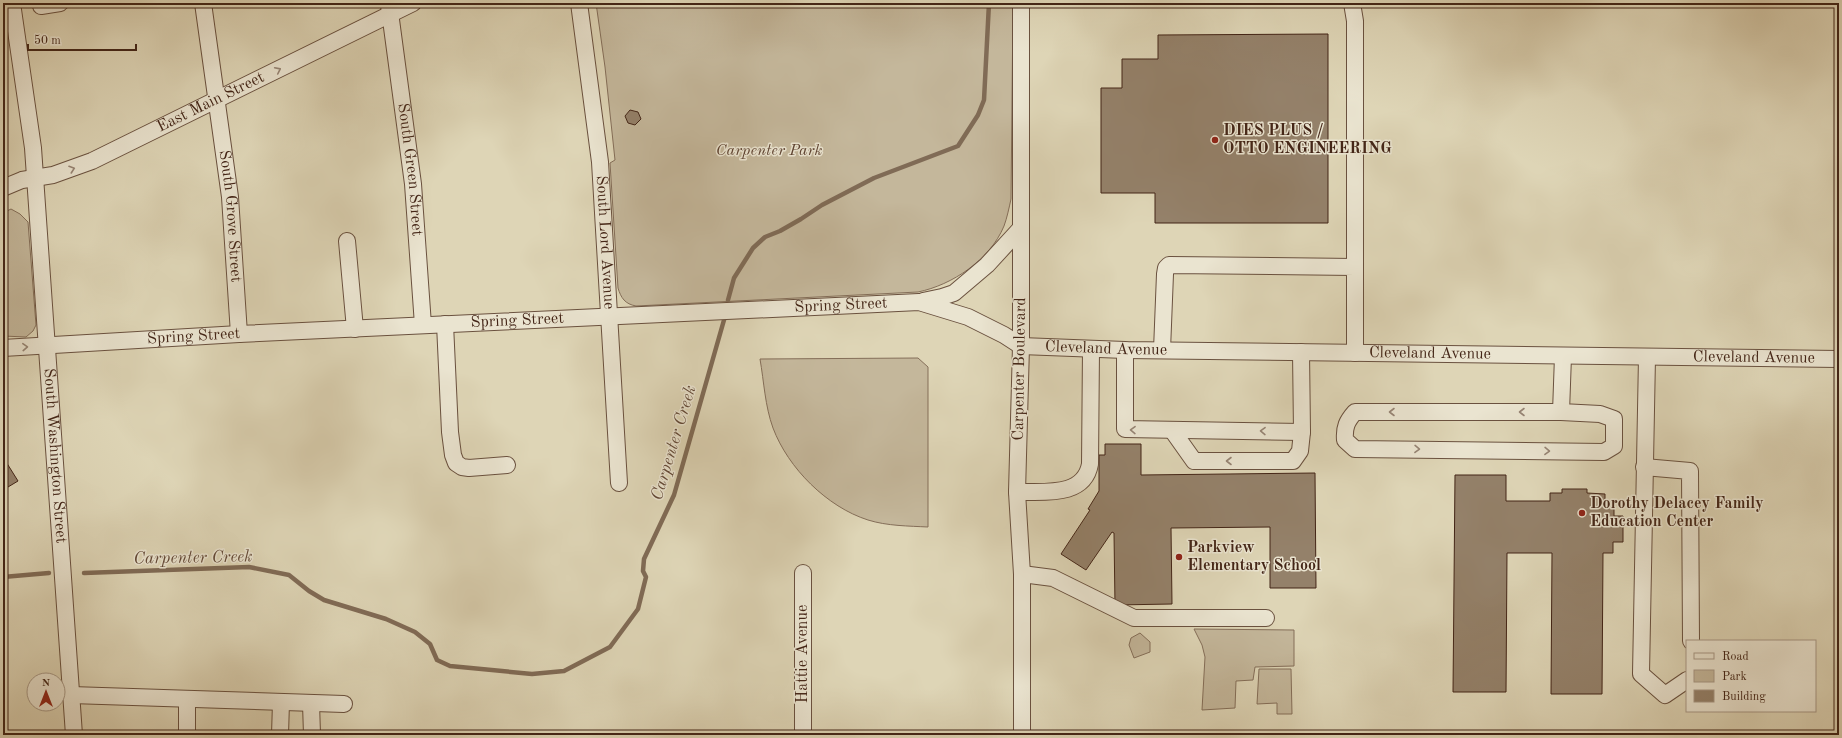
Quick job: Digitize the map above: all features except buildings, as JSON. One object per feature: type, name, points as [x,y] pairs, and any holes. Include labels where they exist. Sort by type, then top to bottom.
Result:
[{"type":"street","name":"South Washington Street","points":[[12,3],[33,148],[74,735]]},
{"type":"street","points":[[41,6],[60,3]]},
{"type":"street","name":"South Grove Street","points":[[203,3],[231,208],[238,334]]},
{"type":"street","name":"East Main Street","points":[[3,188],[16,182],[34,177],[53,175],[83,165],[217,100],[390,9],[413,3]]},
{"type":"street","name":"South Lord Avenue","points":[[579,3],[600,162],[619,483]]},
{"type":"street","name":"Carpenter Boulevard","points":[[1021,3],[1021,346],[1017,492],[1022,574],[1022,735]]},
{"type":"street","points":[[1352,3],[1355,21],[1355,353]]},
{"type":"street","name":"South Green Street","points":[[390,9],[413,184],[423,325]]},
{"type":"street","points":[[919,302],[942,297],[954,292],[992,260],[1021,228]]},
{"type":"street","points":[[347,241],[355,329]]},
{"type":"street","points":[[1162,350],[1164,274],[1166,268],[1170,265],[1355,267]]},
{"type":"street","name":"Spring Street","points":[[3,348],[238,334],[919,302],[968,317],[1004,335],[1021,346]]},
{"type":"street","points":[[445,324],[450,432],[453,455],[456,463],[462,467],[469,468],[507,465]]},
{"type":"street","name":"Cleveland Avenue","points":[[1021,346],[1125,350],[1839,359]]},
{"type":"street","points":[[1017,492],[1068,489],[1079,484],[1086,478],[1090,464],[1091,349]]},
{"type":"street","points":[[1125,350],[1125,430],[1302,432]]},
{"type":"street","points":[[1172,430],[1194,461],[1293,461],[1300,451],[1302,432],[1301,352]]},
{"type":"street","points":[[1561,412],[1563,356]]},
{"type":"street","points":[[1646,357],[1641,674],[1665,695],[1686,681]]},
{"type":"street","points":[[1354,412],[1561,412],[1600,414],[1614,419],[1614,446],[1604,452],[1355,449],[1345,440],[1344,430],[1347,420],[1354,412]]},
{"type":"street","points":[[1644,467],[1690,471],[1691,640]]},
{"type":"street","name":"Hattie Avenue","points":[[803,735],[804,573]]},
{"type":"street","points":[[1022,574],[1054,578],[1134,618],[1266,618]]},
{"type":"street","points":[[71,695],[344,704]]},
{"type":"street","points":[[187,699],[187,735]]},
{"type":"street","points":[[280,702],[280,735]]},
{"type":"street","points":[[311,703],[312,735]]},
{"type":"green space","name":"Carpenter Park","points":[[596,3],[1013,3],[1011,199],[1004,226],[998,238],[980,260],[968,269],[944,284],[918,292],[636,306],[629,304],[622,298],[618,288],[610,163],[615,160],[605,67]]},
{"type":"green space","points":[[11,209],[20,214],[28,222],[36,325],[33,331],[26,337],[3,336],[3,213]]},
{"type":"green space","points":[[918,358],[928,367],[928,527],[890,525],[875,522],[853,514],[824,496],[799,471],[788,457],[770,420],[760,359]]},
{"type":"green space","points":[[1194,629],[1294,630],[1294,666],[1255,667],[1253,680],[1236,681],[1235,708],[1202,710],[1205,657],[1202,645]]},
{"type":"green space","points":[[1140,633],[1150,642],[1150,652],[1134,658],[1129,645],[1131,638]]},
{"type":"green space","points":[[1259,669],[1291,669],[1292,714],[1277,714],[1277,703],[1257,704]]},
{"type":"waterway","name":"Carpenter Creek","points":[[728,300],[734,278],[753,248],[765,237],[780,231],[822,205],[874,178],[958,146],[978,115],[984,100],[989,3]]},
{"type":"waterway","name":"Carpenter Creek","points":[[84,573],[249,567],[289,575],[309,591],[324,600],[386,619],[415,632],[430,644],[437,660],[450,666],[532,674],[564,671],[610,647],[638,609],[646,577],[643,571],[644,559],[674,495],[724,320]]},
{"type":"waterway","name":"Carpenter Creek","points":[[3,577],[49,573]]},
{"type":"place","name":"DIES PLUS / OTTO ENGINEERING","points":[[1215,140]]},
{"type":"place","name":"Dorothy Delacey Family Education Center","points":[[1582,513]]},
{"type":"place","name":"Parkview Elementary School","points":[[1179,557]]}]
